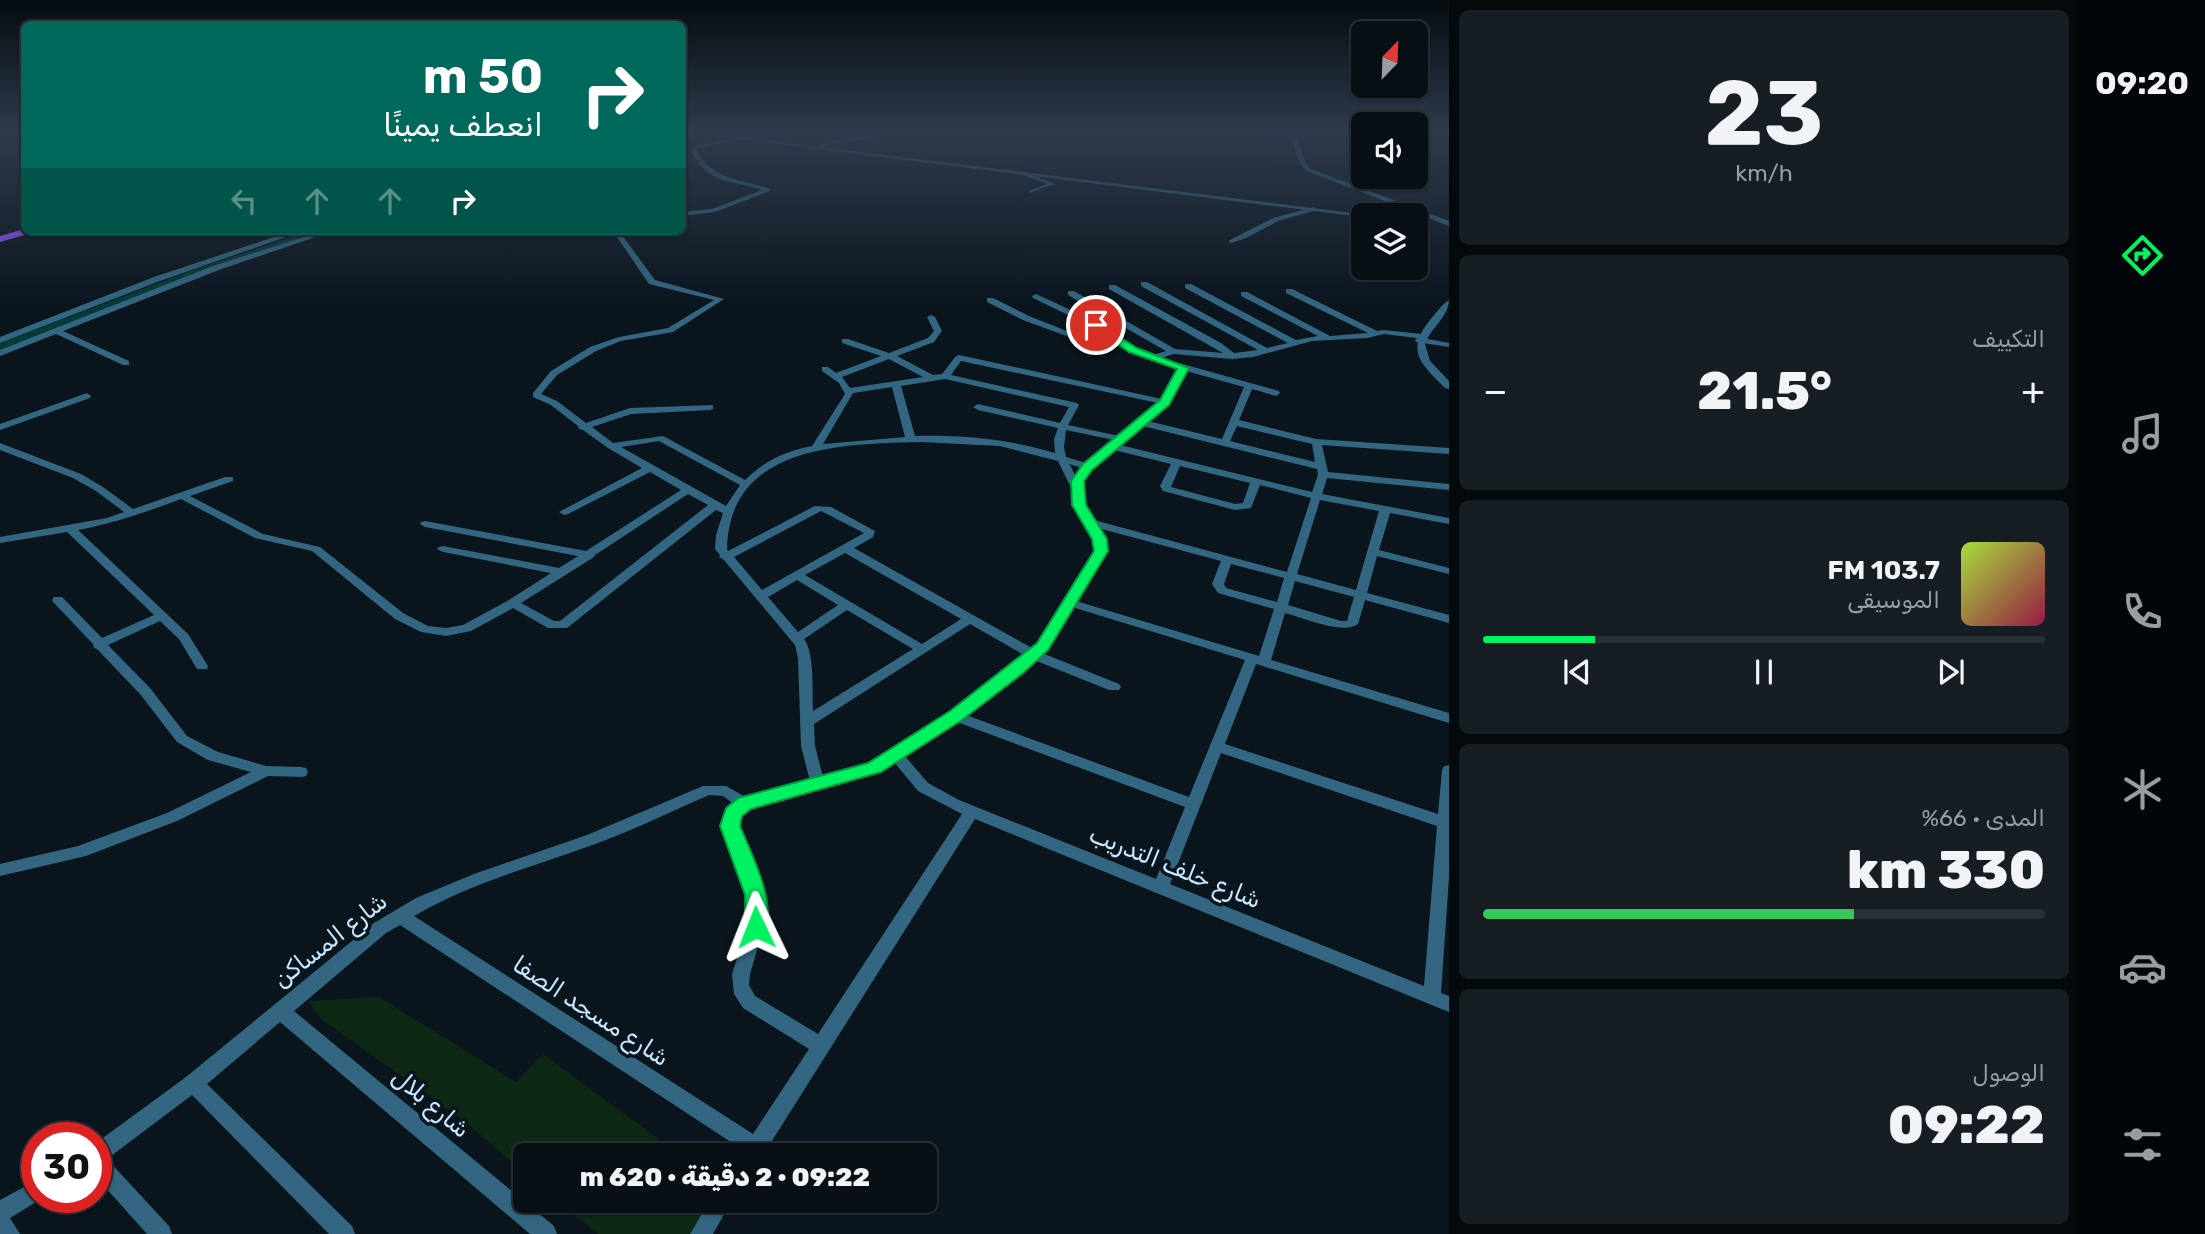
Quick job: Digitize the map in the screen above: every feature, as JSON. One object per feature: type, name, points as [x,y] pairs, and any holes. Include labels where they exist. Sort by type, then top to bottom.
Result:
[{"type":"highway","points":[[0,233],[21,227]]},
{"type":"highway","points":[[0,239],[21,234]]},
{"type":"street","points":[[686,214],[710,212],[767,191]]},
{"type":"street","points":[[1164,191],[1351,213]]},
{"type":"street","points":[[1356,191],[1383,203]]},
{"type":"street","points":[[1231,241],[1249,236],[1254,230],[1289,216],[1314,209]]},
{"type":"street","points":[[1428,221],[1449,225]]},
{"type":"street","points":[[1428,224],[1449,234]]},
{"type":"street","points":[[0,340],[166,282],[289,235]]},
{"type":"street","points":[[0,353],[166,282],[317,235]]},
{"type":"street","points":[[619,235],[652,282],[720,298],[678,326],[598,346],[554,373],[536,395],[554,403],[582,427],[611,446],[728,512]]},
{"type":"street","points":[[1144,284],[1264,349]]},
{"type":"street","points":[[1188,286],[1295,343]]},
{"type":"street","points":[[1112,287],[1218,345],[1233,356]]},
{"type":"street","points":[[1289,291],[1376,334]]},
{"type":"street","points":[[1071,293],[1173,351]]},
{"type":"street","points":[[1244,294],[1329,338]]},
{"type":"street","points":[[1036,296],[1096,325],[1133,350],[1184,368],[1276,393]]},
{"type":"street","points":[[990,300],[1083,339]]},
{"type":"street","points":[[1449,303],[1421,338],[1421,353],[1449,386]]},
{"type":"street","points":[[836,376],[892,357],[935,337],[937,326],[931,317]]},
{"type":"street","points":[[55,330],[126,363]]},
{"type":"street","points":[[1153,358],[1173,351],[1233,356],[1295,343],[1396,332],[1449,345]]},
{"type":"street","points":[[1070,343],[1106,333]]},
{"type":"street","points":[[845,341],[892,357],[933,379]]},
{"type":"street","points":[[945,376],[959,358],[1165,402]]},
{"type":"street","points":[[1077,489],[1081,473],[1165,402],[1184,368]]},
{"type":"street","points":[[825,369],[836,376],[849,391]]},
{"type":"street","points":[[821,1046],[749,1002],[740,993],[740,981],[758,916],[756,895],[730,826],[733,813],[745,803],[868,770],[956,716],[1034,655],[1052,635],[1101,551],[1099,539],[1079,505],[1077,489],[1061,458],[1058,436],[1074,405],[945,376],[849,391]]},
{"type":"street","points":[[895,385],[911,440]]},
{"type":"street","points":[[1225,443],[1249,386]]},
{"type":"street","points":[[816,447],[847,399],[849,391]]},
{"type":"street","points":[[0,427],[87,396]]},
{"type":"street","points":[[582,427],[630,411],[710,407]]},
{"type":"street","points":[[978,407],[1061,426],[1177,463],[1317,496],[1449,521]]},
{"type":"street","points":[[1140,422],[1322,471],[1449,486]]},
{"type":"street","points":[[1234,422],[1316,442],[1449,451]]},
{"type":"street","points":[[611,446],[660,438],[747,485]]},
{"type":"street","points":[[818,784],[808,746],[804,657],[797,638],[725,557],[720,546],[728,512],[747,485],[772,462],[816,447],[911,440],[985,441],[1029,449],[1088,467]]},
{"type":"street","points":[[1161,887],[1217,746],[1281,608],[1317,496],[1322,471],[1316,442]]},
{"type":"street","points":[[0,446],[28,460],[44,462],[76,475],[103,490],[133,513]]},
{"type":"street","points":[[1177,463],[1165,486],[1167,489],[1235,508],[1247,506],[1256,481]]},
{"type":"street","points":[[564,512],[650,468]]},
{"type":"street","points":[[0,540],[70,528],[133,513],[229,479]]},
{"type":"street","points":[[182,496],[259,536],[316,549],[399,616],[425,629],[456,631],[513,603],[689,489]]},
{"type":"street","points":[[513,603],[552,625],[564,625],[715,505]]},
{"type":"street","points":[[725,557],[822,508],[870,532],[760,596]]},
{"type":"street","points":[[1227,559],[1218,584],[1222,590],[1349,625],[1354,622],[1385,510]]},
{"type":"street","points":[[1090,522],[1449,619]]},
{"type":"street","points":[[425,524],[590,555]]},
{"type":"street","points":[[70,528],[162,615],[192,647],[202,666]]},
{"type":"street","points":[[845,548],[1034,655],[1114,687]]},
{"type":"street","points":[[443,550],[561,572]]},
{"type":"street","points":[[1374,552],[1449,571]]},
{"type":"street","points":[[796,575],[922,649]]},
{"type":"street","points":[[58,600],[98,645],[145,691],[183,739],[213,756],[266,771],[301,772]]},
{"type":"street","points":[[1071,603],[1449,718]]},
{"type":"street","points":[[797,638],[846,605]]},
{"type":"street","points":[[98,645],[162,615]]},
{"type":"street","points":[[808,722],[970,619]]},
{"type":"street","points":[[956,716],[1194,804]]},
{"type":"street","points":[[1217,746],[1447,824]]},
{"type":"street","name":"شارع خلف التدريب","points":[[896,755],[923,786],[972,811],[1449,1004]]},
{"type":"street","points":[[1432,997],[1449,770]]},
{"type":"street","points":[[0,870],[92,847],[172,817],[266,771]]},
{"type":"street","name":"شارع المساكن","points":[[112,1143],[194,1083],[380,928],[400,916],[480,878],[592,839],[708,790],[726,791],[745,803]]},
{"type":"street","points":[[759,1143],[972,811]]},
{"type":"street","name":"شارع مسجد الصفا","points":[[400,916],[742,1143]]},
{"type":"street","name":"شارع بلال","points":[[281,1011],[545,1234]]},
{"type":"street","points":[[194,1083],[344,1234]]},
{"type":"street","points":[[112,1180],[160,1234]]},
{"type":"street","points":[[0,1212],[21,1200]]},
{"type":"street","points":[[701,1234],[714,1213]]},
{"type":"street","points":[[0,1221],[9,1234]]},
{"type":"green space","points":[[379,997],[516,1082],[543,1054],[664,1143],[513,1143],[513,1163],[464,1121],[320,1018],[308,1001]]},
{"type":"green space","points":[[573,1213],[704,1213],[690,1234],[598,1234]]},
{"type":"waterway","points":[[0,347],[188,275],[305,235]]},
{"type":"route","points":[[756,927],[756,895],[730,826],[733,813],[745,803],[874,768],[956,716],[1043,646],[1092,568],[1101,551],[1099,539],[1077,498],[1081,473],[1165,402],[1184,368],[1133,350],[1096,325]]}]
